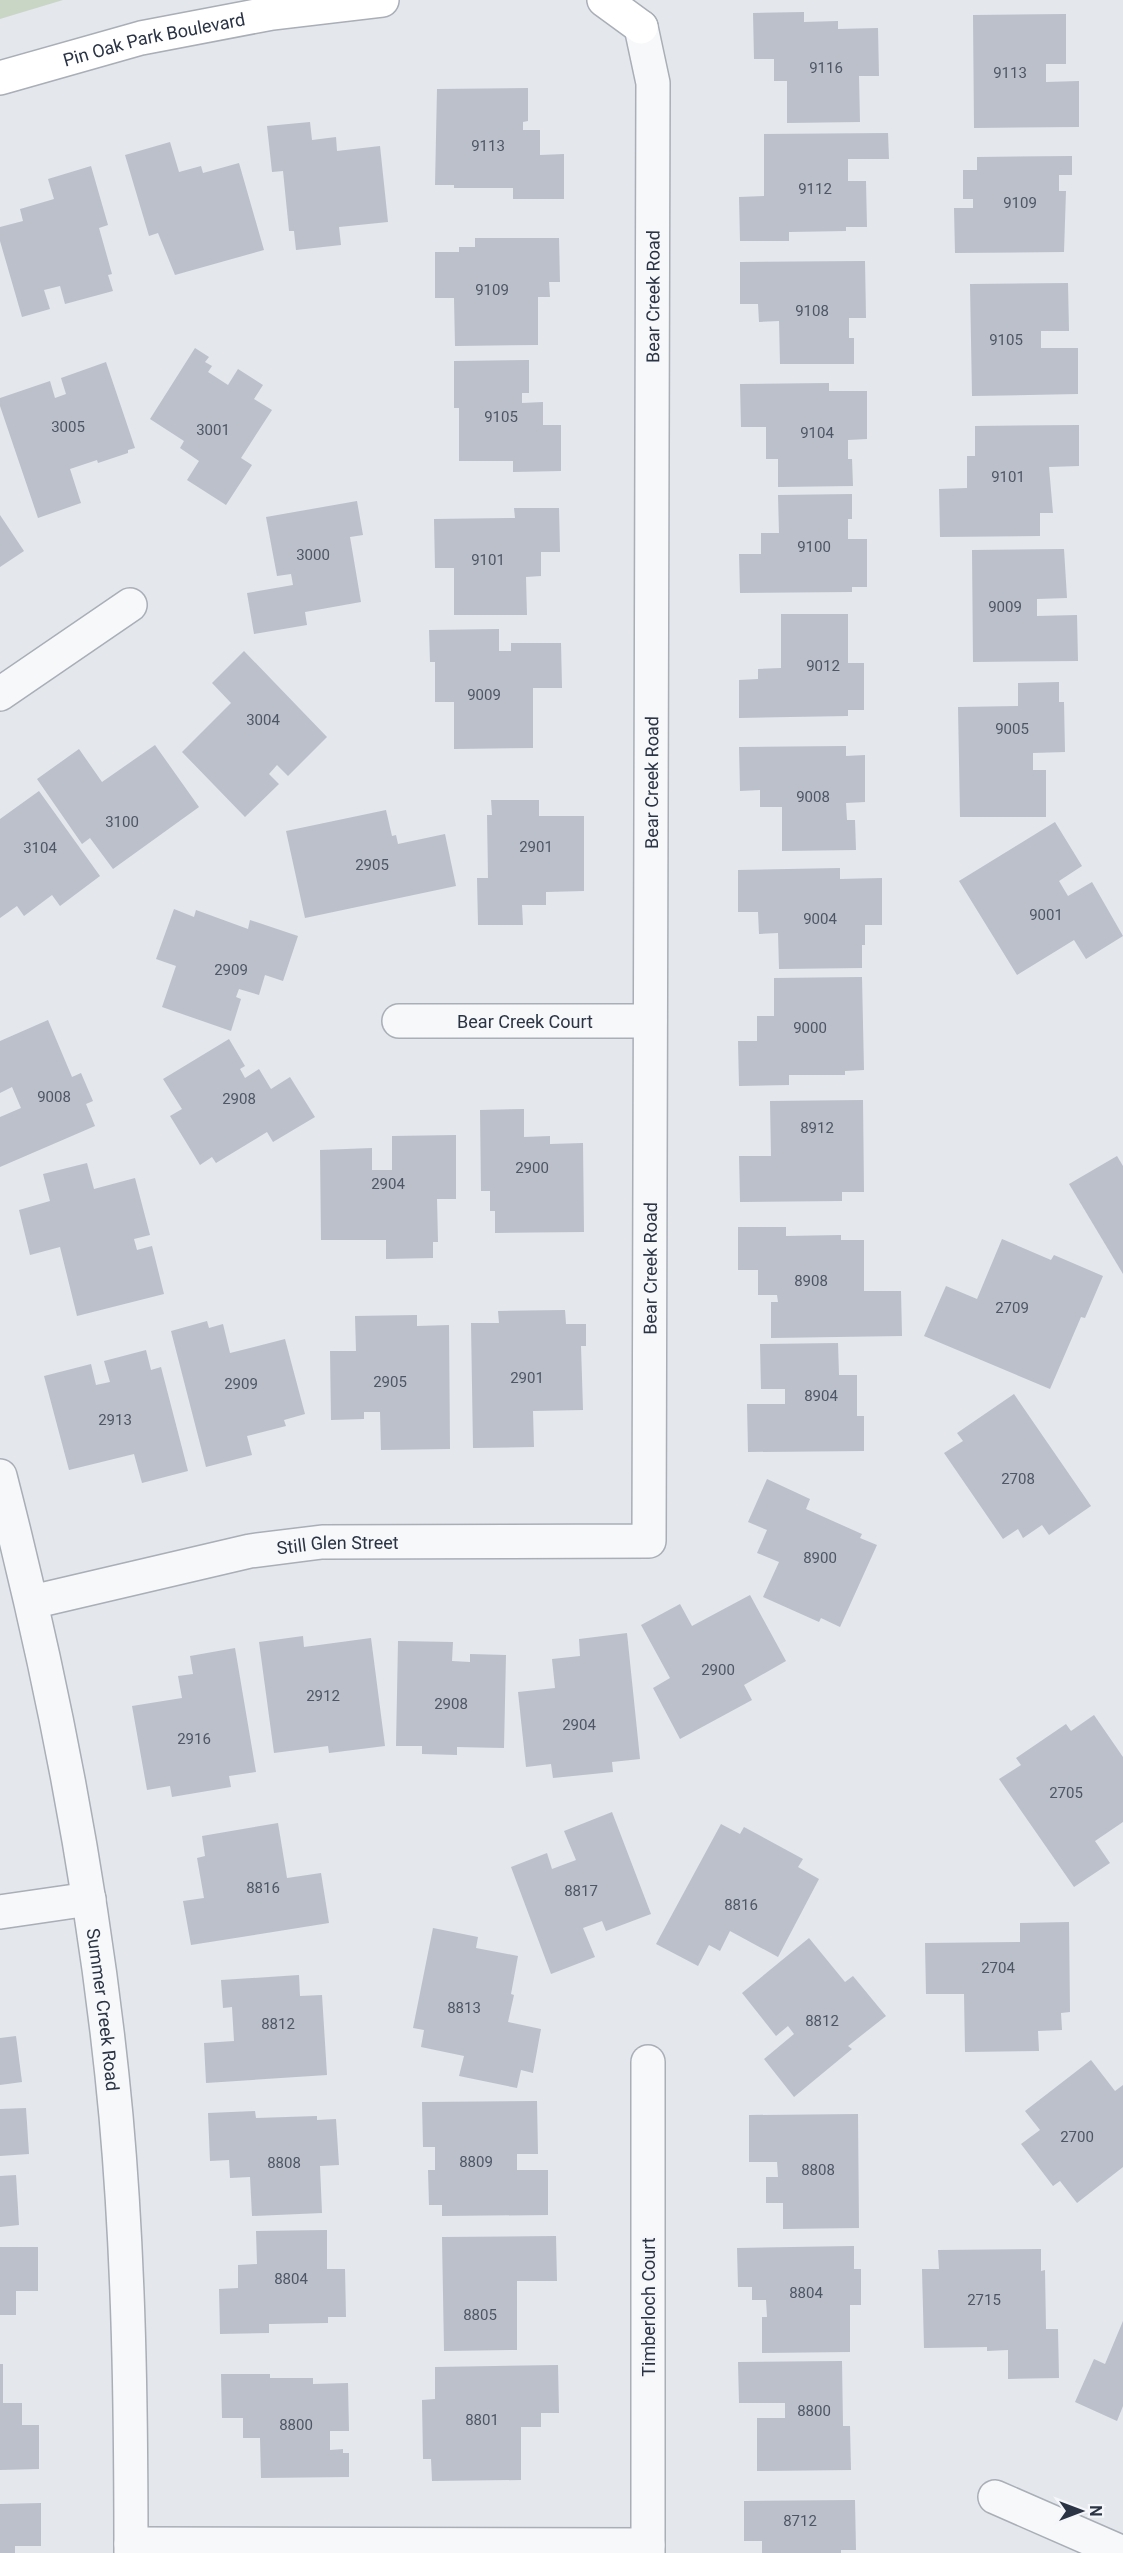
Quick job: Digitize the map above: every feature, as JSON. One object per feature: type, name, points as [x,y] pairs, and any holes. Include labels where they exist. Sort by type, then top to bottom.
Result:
[{"type":"street","name":"Pin Oak Park Boulevard","points":[[0,78],[141,38],[272,13],[382,0]]},
{"type":"street","name":"Bear Creek Road","points":[[604,0],[641,27],[653,83],[650,1541]]},
{"type":"street","points":[[0,694],[130,605]]},
{"type":"street","name":"Bear Creek Court","points":[[399,1021],[650,1021]]},
{"type":"street","name":"Summer Creek Road","points":[[0,1476],[32,1602],[60,1729],[89,1899],[116,2116],[126,2276],[131,2549]]},
{"type":"street","name":"Still Glen Street","points":[[32,1602],[250,1551],[322,1542],[650,1541]]},
{"type":"street","points":[[0,1912],[89,1899]]},
{"type":"street","name":"Timberloch Court","points":[[648,2062],[648,2549]]},
{"type":"street","points":[[995,2497],[1123,2553]]},
{"type":"street","points":[[131,2549],[648,2549]]},
{"type":"green space","points":[[0,0],[63,0],[0,19]]},
{"type":"building","points":[[804,12],[804,22],[838,21],[838,29],[878,28],[879,76],[859,76],[860,122],[787,123],[787,81],[774,81],[774,59],[754,59],[753,13]]},
{"type":"building","points":[[1066,14],[1066,64],[1046,64],[1046,82],[1079,81],[1079,127],[974,128],[973,15]]},
{"type":"building","points":[[528,88],[528,121],[523,122],[523,130],[540,130],[540,155],[564,154],[564,199],[513,199],[513,188],[454,188],[454,185],[435,185],[437,89]]},
{"type":"building","points":[[310,122],[312,140],[336,137],[337,151],[380,146],[388,222],[339,227],[341,245],[296,250],[294,231],[289,231],[283,171],[272,172],[267,126]]},
{"type":"building","points":[[888,133],[889,159],[848,159],[848,181],[866,181],[867,227],[846,227],[846,231],[789,232],[789,241],[740,241],[739,197],[764,196],[764,134]]},
{"type":"building","points":[[170,142],[179,172],[201,166],[203,173],[239,163],[264,250],[175,275],[158,233],[149,236],[125,155]]},
{"type":"building","points":[[1072,156],[1072,175],[1059,175],[1059,191],[1066,191],[1064,252],[955,253],[954,208],[973,208],[973,199],[963,199],[963,170],[977,170],[977,157]]},
{"type":"building","points":[[91,166],[108,225],[99,228],[112,274],[108,275],[113,291],[65,304],[60,286],[44,290],[50,309],[22,317],[0,241],[0,227],[23,221],[20,209],[54,199],[48,179]]},
{"type":"building","points":[[475,238],[559,238],[560,282],[549,282],[550,297],[538,297],[538,345],[455,346],[454,298],[435,298],[435,252],[459,252],[459,247],[475,247]]},
{"type":"building","points":[[865,261],[866,318],[849,318],[849,338],[854,338],[854,364],[780,364],[779,321],[759,322],[758,304],[740,304],[740,262]]},
{"type":"building","points":[[1068,283],[1069,331],[1041,331],[1041,348],[1078,348],[1078,394],[972,396],[970,284]]},
{"type":"building","points":[[195,348],[209,357],[205,362],[212,366],[208,372],[228,385],[238,369],[263,385],[254,399],[272,410],[241,458],[252,465],[226,505],[187,480],[199,461],[180,448],[184,441],[150,419]]},
{"type":"building","points":[[529,360],[529,393],[522,393],[522,403],[543,402],[543,425],[561,425],[561,471],[513,472],[513,461],[459,461],[459,408],[454,408],[454,361]]},
{"type":"building","points":[[106,362],[135,448],[128,450],[128,453],[98,463],[97,460],[70,469],[81,503],[38,518],[0,406],[0,398],[50,381],[55,398],[66,394],[61,378]]},
{"type":"building","points":[[829,383],[829,391],[867,391],[867,439],[848,440],[848,459],[852,459],[853,486],[778,487],[778,459],[766,459],[766,427],[741,427],[740,384]]},
{"type":"building","points":[[1079,425],[1079,466],[1049,467],[1053,513],[1040,513],[1040,536],[940,537],[939,489],[967,488],[967,456],[975,456],[975,426]]},
{"type":"building","points":[[852,494],[852,519],[848,519],[848,539],[867,539],[867,587],[852,587],[852,592],[740,593],[739,554],[761,554],[761,533],[779,533],[778,495]]},
{"type":"building","points":[[357,501],[363,535],[350,537],[361,602],[305,612],[307,625],[254,634],[247,593],[293,585],[291,574],[277,576],[266,517]]},
{"type":"building","points":[[514,508],[559,508],[560,552],[541,552],[541,576],[526,577],[527,615],[454,615],[454,568],[435,568],[434,519],[515,518]]},
{"type":"building","points":[[0,515],[24,551],[0,567]]},
{"type":"building","points":[[1064,549],[1067,598],[1037,599],[1037,616],[1077,615],[1078,661],[973,662],[972,550]]},
{"type":"building","points":[[781,614],[848,614],[848,663],[864,663],[864,710],[848,710],[848,716],[739,718],[739,680],[758,679],[758,669],[781,668]]},
{"type":"building","points":[[499,629],[499,651],[511,651],[511,643],[561,643],[562,688],[533,688],[533,748],[454,749],[454,702],[435,702],[435,662],[430,662],[429,630]]},
{"type":"building","points":[[244,651],[327,737],[288,776],[277,765],[269,774],[279,784],[245,817],[182,752],[231,703],[212,683]]},
{"type":"building","points":[[1059,682],[1059,702],[1064,702],[1065,752],[1033,753],[1033,770],[1046,770],[1046,817],[960,817],[958,707],[1018,706],[1018,683]]},
{"type":"building","points":[[155,745],[199,807],[113,869],[90,838],[82,844],[37,779],[79,749],[102,782]]},
{"type":"building","points":[[846,746],[846,756],[865,755],[865,802],[846,803],[847,820],[855,820],[856,850],[782,851],[782,807],[760,807],[760,790],[740,791],[739,747]]},
{"type":"building","points":[[39,791],[100,876],[60,906],[52,895],[24,916],[17,906],[0,918],[0,819]]},
{"type":"building","points":[[491,800],[539,800],[539,816],[584,816],[584,891],[546,892],[546,905],[522,905],[523,925],[478,925],[477,878],[488,878],[487,815],[492,815]]},
{"type":"building","points":[[386,810],[392,836],[396,835],[398,844],[445,834],[456,886],[305,918],[286,831]]},
{"type":"building","points":[[1055,822],[1082,866],[1059,881],[1068,896],[1092,882],[1123,936],[1086,959],[1074,940],[1017,975],[959,881]]},
{"type":"building","points":[[840,868],[840,879],[882,878],[882,925],[865,925],[862,968],[779,969],[778,933],[759,934],[758,912],[738,912],[738,870]]},
{"type":"building","points":[[174,909],[194,917],[196,910],[248,929],[250,920],[298,936],[283,981],[265,975],[259,995],[239,989],[236,997],[241,999],[231,1031],[162,1007],[176,966],[156,959]]},
{"type":"building","points":[[862,977],[864,1070],[845,1071],[845,1075],[789,1075],[789,1085],[739,1086],[738,1041],[757,1041],[757,1016],[774,1016],[774,978]]},
{"type":"building","points":[[48,1020],[72,1077],[81,1073],[93,1101],[86,1104],[95,1126],[0,1167],[0,1117],[21,1108],[12,1087],[0,1093],[0,1041]]},
{"type":"building","points":[[229,1039],[245,1066],[240,1069],[245,1078],[259,1069],[271,1089],[290,1077],[315,1117],[273,1142],[267,1132],[216,1163],[212,1157],[200,1165],[170,1116],[182,1109],[163,1079]]},
{"type":"building","points":[[863,1100],[864,1192],[842,1192],[842,1201],[740,1202],[739,1156],[771,1156],[770,1101]]},
{"type":"building","points":[[524,1109],[524,1137],[550,1136],[550,1144],[583,1143],[584,1232],[495,1233],[495,1211],[490,1211],[490,1191],[481,1191],[480,1110]]},
{"type":"building","points":[[456,1135],[456,1199],[437,1199],[438,1242],[433,1242],[433,1258],[386,1259],[386,1240],[321,1240],[320,1150],[372,1148],[372,1170],[392,1170],[392,1136]]},
{"type":"building","points":[[1117,1156],[1123,1166],[1123,1274],[1069,1184]]},
{"type":"building","points":[[87,1163],[94,1189],[135,1178],[150,1235],[134,1239],[137,1250],[152,1246],[164,1294],[77,1316],[60,1247],[30,1255],[19,1210],[50,1201],[43,1174]]},
{"type":"building","points":[[738,1227],[786,1227],[786,1236],[841,1235],[841,1240],[864,1240],[864,1291],[901,1291],[902,1336],[771,1338],[771,1302],[778,1302],[777,1295],[758,1295],[758,1270],[738,1270]]},
{"type":"building","points":[[1002,1239],[1051,1260],[1054,1255],[1103,1276],[1085,1318],[1081,1317],[1050,1389],[924,1336],[946,1286],[977,1299]]},
{"type":"building","points":[[565,1310],[566,1324],[586,1324],[586,1346],[581,1346],[583,1410],[533,1411],[534,1447],[473,1448],[471,1323],[499,1323],[498,1311]]},
{"type":"building","points":[[417,1315],[417,1326],[449,1325],[450,1449],[381,1450],[380,1412],[364,1412],[364,1419],[331,1420],[330,1351],[356,1351],[355,1316]]},
{"type":"building","points":[[207,1321],[209,1328],[223,1324],[230,1353],[285,1339],[305,1414],[284,1420],[286,1426],[247,1436],[252,1455],[206,1467],[171,1331]]},
{"type":"building","points":[[838,1343],[839,1375],[857,1375],[857,1416],[864,1416],[864,1451],[748,1452],[747,1404],[785,1404],[785,1389],[761,1389],[760,1344]]},
{"type":"building","points":[[146,1350],[151,1370],[161,1367],[188,1471],[142,1483],[134,1454],[69,1470],[44,1376],[91,1364],[96,1385],[110,1382],[104,1361]]},
{"type":"building","points":[[1014,1394],[1091,1506],[1049,1535],[1042,1525],[1023,1538],[1018,1529],[1003,1539],[944,1453],[963,1441],[957,1433]]},
{"type":"building","points":[[767,1479],[810,1499],[806,1509],[862,1534],[860,1538],[877,1545],[840,1627],[821,1618],[819,1622],[763,1597],[779,1562],[757,1553],[767,1530],[748,1522]]},
{"type":"building","points":[[750,1595],[786,1661],[744,1685],[752,1700],[680,1739],[653,1688],[670,1678],[641,1625],[680,1604],[692,1626]]},
{"type":"building","points":[[627,1633],[640,1759],[612,1762],[613,1772],[553,1778],[551,1764],[526,1767],[518,1692],[555,1688],[552,1659],[580,1656],[579,1639]]},
{"type":"building","points":[[303,1636],[304,1647],[371,1638],[385,1746],[329,1753],[328,1746],[274,1753],[259,1642]]},
{"type":"building","points":[[398,1641],[453,1642],[452,1661],[470,1662],[470,1654],[506,1655],[504,1748],[457,1747],[457,1755],[422,1754],[422,1746],[396,1746]]},
{"type":"building","points":[[235,1648],[256,1772],[229,1776],[231,1787],[172,1797],[170,1786],[147,1790],[132,1706],[182,1698],[178,1676],[193,1674],[190,1656]]},
{"type":"building","points":[[1094,1715],[1123,1757],[1123,1822],[1095,1841],[1110,1863],[1074,1887],[999,1779],[1021,1765],[1016,1758],[1066,1724],[1071,1731]]},
{"type":"building","points":[[612,1812],[651,1914],[606,1931],[602,1921],[583,1928],[595,1957],[551,1974],[511,1867],[547,1853],[552,1869],[576,1860],[564,1831]]},
{"type":"building","points":[[278,1823],[287,1878],[321,1873],[329,1923],[191,1945],[183,1901],[204,1898],[197,1858],[205,1856],[202,1836]]},
{"type":"building","points":[[721,1824],[740,1834],[744,1827],[803,1859],[798,1867],[819,1879],[778,1957],[730,1931],[720,1951],[709,1945],[698,1966],[656,1944]]},
{"type":"building","points":[[1069,1922],[1070,2012],[1061,2013],[1062,2030],[1038,2031],[1039,2051],[965,2052],[964,1994],[926,1994],[925,1943],[1020,1942],[1020,1923]]},
{"type":"building","points":[[433,1928],[478,1937],[476,1948],[518,1956],[511,1994],[514,1995],[508,2022],[541,2029],[533,2073],[521,2070],[517,2088],[459,2076],[464,2056],[421,2047],[424,2030],[413,2028]]},
{"type":"building","points":[[809,1938],[845,1982],[853,1976],[886,2016],[848,2046],[852,2049],[794,2097],[764,2059],[794,2034],[788,2026],[776,2036],[742,1993]]},
{"type":"building","points":[[299,1975],[300,1996],[322,1995],[327,2075],[206,2083],[204,2043],[234,2041],[232,2007],[223,2008],[221,1980]]},
{"type":"building","points":[[16,2036],[22,2082],[0,2085],[0,2038]]},
{"type":"building","points":[[1091,2060],[1115,2091],[1123,2085],[1123,2167],[1077,2203],[1060,2181],[1053,2186],[1021,2144],[1040,2130],[1025,2111]]},
{"type":"building","points":[[537,2101],[538,2154],[517,2154],[517,2170],[548,2170],[548,2215],[442,2216],[442,2205],[429,2205],[428,2170],[435,2170],[435,2147],[423,2147],[422,2102]]},
{"type":"building","points":[[26,2108],[29,2154],[0,2156],[0,2109]]},
{"type":"building","points":[[255,2111],[256,2118],[317,2116],[317,2120],[336,2119],[339,2165],[320,2166],[322,2213],[252,2216],[250,2177],[230,2178],[229,2160],[210,2161],[208,2113]]},
{"type":"building","points":[[858,2114],[859,2228],[783,2229],[783,2203],[766,2203],[766,2177],[778,2177],[777,2162],[749,2162],[749,2115]]},
{"type":"building","points":[[16,2175],[19,2225],[0,2227],[0,2176]]},
{"type":"building","points":[[327,2230],[327,2269],[345,2269],[346,2317],[328,2317],[328,2323],[269,2324],[269,2333],[220,2334],[219,2289],[238,2288],[238,2265],[257,2264],[256,2231]]},
{"type":"building","points":[[556,2236],[557,2281],[517,2281],[517,2350],[444,2351],[442,2237]]},
{"type":"building","points":[[854,2246],[854,2269],[861,2269],[861,2305],[850,2305],[850,2352],[762,2353],[762,2317],[767,2317],[766,2300],[752,2300],[752,2287],[738,2287],[737,2248]]},
{"type":"building","points":[[0,2247],[38,2247],[38,2291],[16,2291],[16,2315],[0,2315]]},
{"type":"building","points":[[1041,2249],[1041,2271],[1045,2270],[1046,2329],[1058,2329],[1059,2378],[1008,2379],[1008,2350],[987,2351],[987,2347],[924,2348],[922,2269],[939,2269],[938,2250]]},
{"type":"building","points":[[1123,2321],[1123,2406],[1117,2421],[1075,2402],[1094,2359],[1105,2364]]},
{"type":"building","points":[[842,2361],[843,2426],[850,2426],[851,2470],[757,2471],[757,2418],[785,2418],[785,2403],[739,2403],[738,2362]]},
{"type":"building","points":[[0,2364],[3,2364],[3,2403],[22,2403],[22,2425],[39,2425],[39,2469],[0,2470]]},
{"type":"building","points":[[558,2365],[559,2413],[541,2413],[541,2427],[521,2427],[521,2480],[432,2481],[431,2459],[423,2459],[422,2400],[435,2399],[435,2367]]},
{"type":"building","points":[[221,2374],[270,2374],[270,2378],[313,2378],[313,2384],[348,2383],[349,2431],[330,2431],[330,2450],[343,2449],[343,2453],[349,2453],[349,2477],[261,2478],[260,2438],[243,2438],[243,2418],[222,2418]]},
{"type":"building","points":[[855,2500],[856,2550],[841,2550],[841,2553],[762,2553],[762,2541],[744,2541],[744,2501]]},
{"type":"building","points":[[41,2503],[41,2546],[15,2546],[15,2553],[0,2553],[0,2504]]}]
